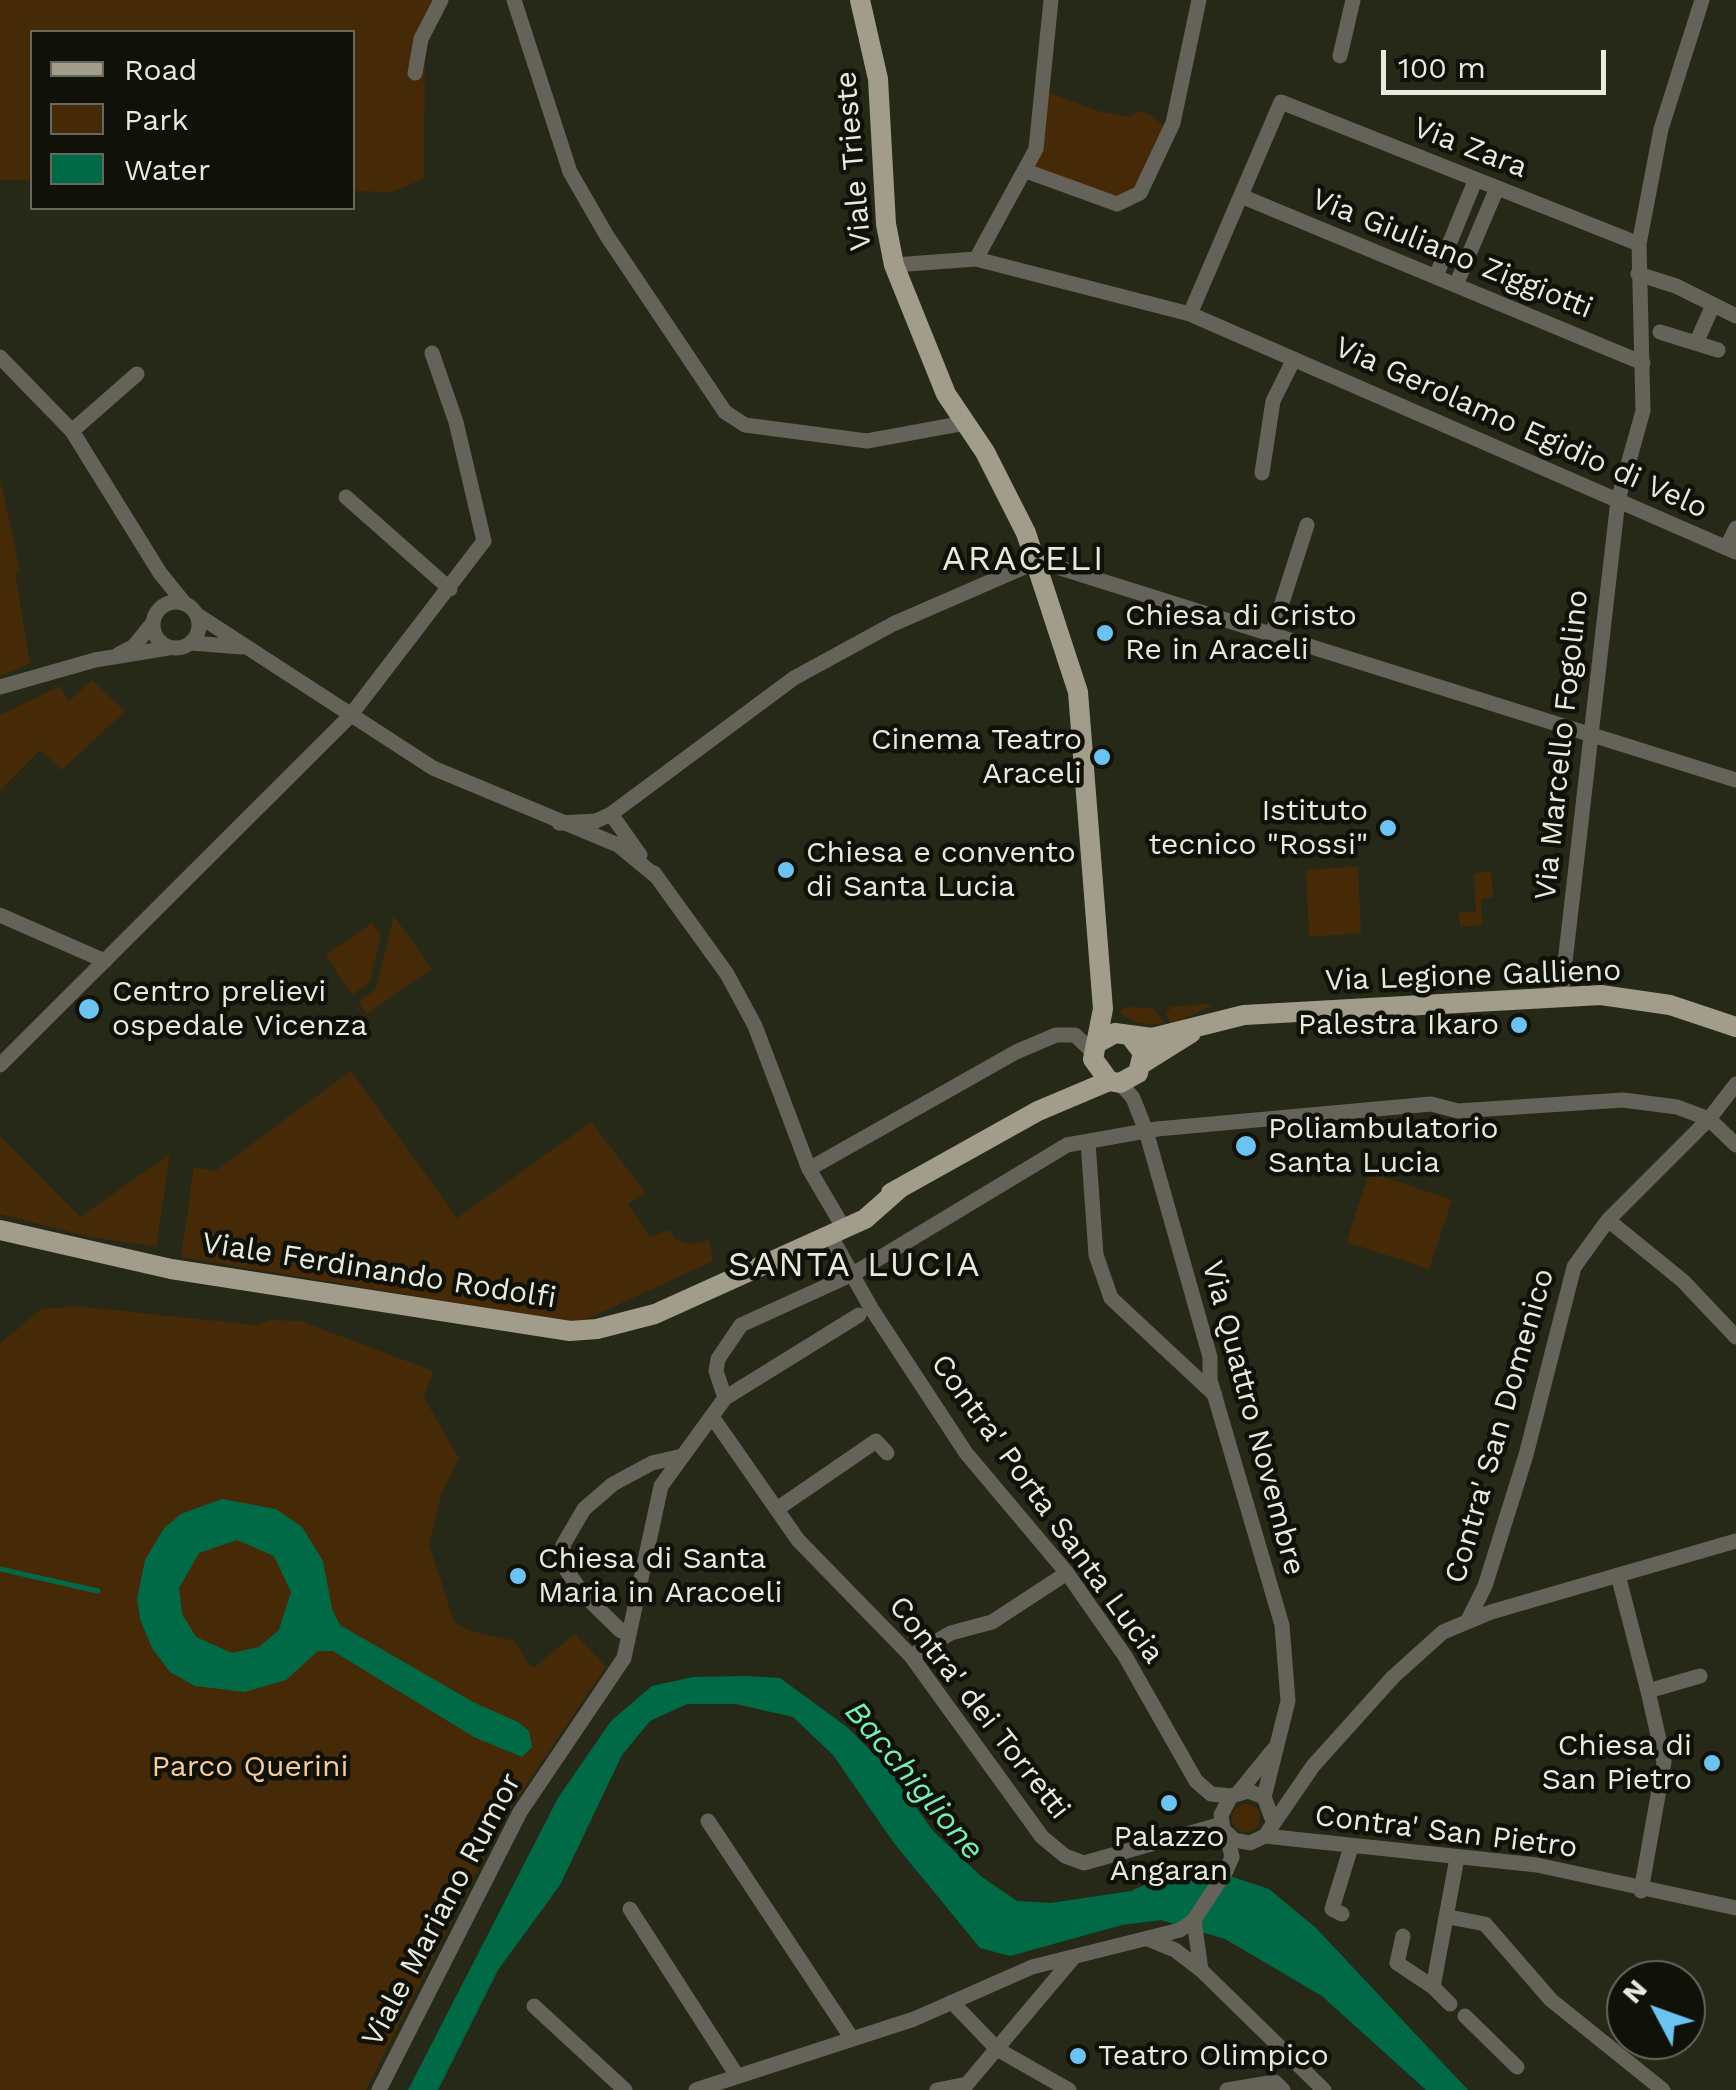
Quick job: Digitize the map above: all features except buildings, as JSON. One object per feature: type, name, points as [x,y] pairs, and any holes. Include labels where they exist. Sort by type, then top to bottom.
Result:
[{"type":"main road","name":"Viale Trieste","points":[[860,0],[878,79],[886,224],[894,265],[946,394],[986,452],[1038,561],[1078,692],[1103,1009],[1095,1051]]},
{"type":"main road","name":"Via Legione Gallieno","points":[[1095,1051],[1126,1035],[1154,1037],[1209,1021],[1601,995],[1670,1005],[1736,1027]]},
{"type":"main road","points":[[1095,1051],[1096,1068],[1128,1075],[1142,1052],[1103,1009]]},
{"type":"main road","name":"Via Legione Gallieno","points":[[1038,1111],[1128,1075],[1209,1021]]},
{"type":"main road","points":[[1038,1111],[1074,1083],[1095,1051]]},
{"type":"main road","name":"Viale Ferdinando Rodolfi","points":[[0,1230],[171,1268],[570,1331],[623,1324],[655,1314],[835,1227],[1038,1111]]},
{"type":"street","points":[[416,73],[421,38],[440,0]]},
{"type":"street","points":[[514,0],[570,172],[606,236],[724,412],[745,424],[867,441],[966,423]]},
{"type":"street","points":[[976,259],[1036,148],[1051,0]]},
{"type":"street","points":[[1026,170],[1117,204],[1140,194],[1173,123],[1198,0]]},
{"type":"street","points":[[1340,56],[1353,0]]},
{"type":"street","name":"Via Marcello Fogolino","points":[[1560,997],[1618,500],[1642,411],[1639,244],[1661,129],[1702,0]]},
{"type":"street","name":"Via Zara","points":[[1241,196],[1282,102],[1639,244]]},
{"type":"street","points":[[1436,276],[1474,180]]},
{"type":"street","points":[[1456,285],[1497,188]]},
{"type":"street","points":[[1190,314],[1241,196]]},
{"type":"street","name":"Via Giuliano Ziggiotti","points":[[1241,196],[1642,362]]},
{"type":"street","name":"Via Gerolamo Egidio di Velo","points":[[894,265],[976,259],[1190,314],[1731,550],[1736,528]]},
{"type":"street","points":[[1638,274],[1676,286],[1736,316]]},
{"type":"street","points":[[1698,341],[1713,306]]},
{"type":"street","points":[[1660,332],[1718,350]]},
{"type":"street","points":[[2,1058],[350,716],[484,540],[456,422],[432,354]]},
{"type":"street","points":[[0,357],[72,432],[160,573],[191,609],[433,768],[618,845],[658,878]]},
{"type":"street","name":"Via Gerolamo Egidio di Velo","points":[[1262,472],[1273,401],[1294,359]]},
{"type":"street","points":[[72,432],[137,374]]},
{"type":"street","points":[[346,497],[450,589]]},
{"type":"street","points":[[1271,637],[1308,525]]},
{"type":"street","points":[[559,823],[607,816],[794,678],[893,624],[1038,561],[1271,637],[1560,722],[1591,738],[1736,780]]},
{"type":"street","points":[[160,573],[163,592],[155,617],[156,638],[168,648]]},
{"type":"street","points":[[115,656],[134,646],[170,602],[191,609]]},
{"type":"street","points":[[191,609],[199,630],[191,643]]},
{"type":"street","points":[[0,687],[115,656],[191,643],[246,648]]},
{"type":"street","points":[[602,838],[607,816]]},
{"type":"street","points":[[607,816],[658,878]]},
{"type":"street","name":"Contra' Porta Santa Lucia","points":[[658,878],[728,974],[755,1026],[853,1274],[966,1453],[1067,1573],[1125,1656],[1196,1781],[1211,1794],[1235,1794]]},
{"type":"street","points":[[0,915],[105,960]]},
{"type":"street","points":[[809,1169],[1039,1042],[1070,1033],[1095,1051]]},
{"type":"street","name":"Via Quattro Novembre","points":[[1128,1075],[1282,1625],[1289,1676],[1267,1801]]},
{"type":"street","name":"Contra' San Domenico","points":[[1468,1620],[1485,1586],[1526,1456],[1574,1267],[1608,1220],[1708,1119],[1736,1084]]},
{"type":"street","points":[[725,1398],[716,1371],[718,1359],[740,1325],[853,1274],[1067,1145],[1146,1131],[1431,1104],[1458,1111],[1623,1100],[1677,1107],[1708,1119],[1736,1145]]},
{"type":"street","points":[[1088,1142],[1096,1255],[1111,1298],[1215,1395]]},
{"type":"street","points":[[1608,1220],[1683,1280],[1736,1337]]},
{"type":"street","points":[[621,1630],[584,1595],[566,1571],[563,1545],[584,1509],[613,1484],[652,1463],[678,1458],[725,1398],[860,1315]]},
{"type":"street","points":[[1186,1369],[1210,1357]]},
{"type":"street","name":"Contra' dei Torretti","points":[[713,1418],[798,1540],[911,1656],[1042,1837],[1065,1856],[1084,1863],[1225,1830]]},
{"type":"street","points":[[777,1509],[876,1441],[887,1453]]},
{"type":"street","name":"Viale Mariano Rumor","points":[[378,2090],[522,1808],[624,1658],[661,1486],[678,1458]]},
{"type":"street","points":[[696,2090],[952,2002],[1032,1966],[1180,1930],[1194,1920],[1237,1854],[1265,1833],[1308,1772],[1406,1664],[1443,1632],[1491,1612],[1736,1541]]},
{"type":"street","points":[[911,1656],[951,1633],[992,1622],[1067,1573]]},
{"type":"street","points":[[1618,1575],[1664,1762],[1641,1891]]},
{"type":"street","points":[[1648,1691],[1700,1676]]},
{"type":"street","name":"Via Quattro Novembre","points":[[1235,1794],[1278,1742]]},
{"type":"street","points":[[1237,1854],[1225,1830],[1222,1808],[1235,1794],[1267,1801],[1308,1772]]},
{"type":"street","points":[[1265,1833],[1267,1801]]},
{"type":"street","points":[[708,1821],[851,2037]]},
{"type":"street","points":[[1225,1830],[1242,1843],[1265,1833]]},
{"type":"street","name":"Contra' San Pietro","points":[[1265,1833],[1351,1847],[1537,1866],[1736,1908]]},
{"type":"street","points":[[1342,1914],[1332,1909],[1351,1847]]},
{"type":"street","points":[[1433,1986],[1449,1917],[1457,1858]]},
{"type":"street","points":[[630,1909],[736,2074]]},
{"type":"street","points":[[1449,1917],[1485,1924],[1551,2000],[1663,2090]]},
{"type":"street","points":[[1194,1920],[1201,1970]]},
{"type":"street","points":[[1403,1936],[1397,1963],[1433,1986],[1450,2004]]},
{"type":"street","points":[[1148,1939],[1174,1950],[1201,1970],[1324,2090]]},
{"type":"street","points":[[937,2090],[971,2087],[1040,1994],[1074,1957]]},
{"type":"street","points":[[1032,1966],[1040,1994]]},
{"type":"street","points":[[952,2002],[997,2049],[1068,2090]]},
{"type":"street","points":[[534,2006],[625,2090]]},
{"type":"street","points":[[1465,2016],[1517,2066]]},
{"type":"street","points":[[1227,2090],[1274,2082],[1284,2090],[1304,2068]]},
{"type":"street","points":[[1240,2090],[1271,2090]]},
{"type":"green space","points":[[0,0],[442,0],[425,37],[424,179],[392,192],[355,191],[355,30],[30,30],[30,181],[0,180]]},
{"type":"green space","points":[[1042,90],[1098,111],[1128,117],[1139,111],[1147,113],[1169,130],[1140,193],[1117,204],[1026,171]]},
{"type":"green space","points":[[0,478],[20,570],[15,572],[30,663],[0,676]]},
{"type":"green space","points":[[92,680],[125,711],[62,770],[40,750],[0,791],[0,715],[60,686],[69,701]]},
{"type":"green space","points":[[1358,866],[1361,933],[1309,937],[1306,870]]},
{"type":"green space","points":[[1491,872],[1493,897],[1481,899],[1482,925],[1460,927],[1459,913],[1476,911],[1474,873]]},
{"type":"green space","points":[[394,916],[432,969],[367,1014],[358,1002],[376,989]]},
{"type":"green space","points":[[372,923],[381,935],[370,982],[352,995],[326,955]]},
{"type":"green space","points":[[1212,1006],[1171,1024],[1166,1014],[1171,1007]]},
{"type":"green space","points":[[1125,1007],[1152,1008],[1164,1022],[1151,1025],[1133,1021],[1119,1012]]},
{"type":"green space","points":[[351,1071],[457,1218],[591,1122],[645,1192],[628,1204],[650,1237],[670,1230],[674,1239],[689,1244],[709,1240],[713,1261],[578,1323],[181,1257],[194,1167],[215,1171]]},
{"type":"green space","points":[[0,1136],[80,1217],[170,1154],[156,1247],[91,1237],[0,1214]]},
{"type":"green space","points":[[1369,1172],[1452,1200],[1429,1269],[1347,1242]]},
{"type":"green space","name":"Parco Querini","points":[[75,1306],[255,1325],[271,1320],[300,1321],[433,1371],[424,1398],[459,1458],[441,1495],[429,1545],[454,1622],[470,1631],[515,1641],[529,1665],[535,1667],[575,1634],[606,1667],[505,1816],[366,2090],[0,2090],[0,1344],[41,1309]]},
{"type":"green space","points":[[1246,1804],[1256,1808],[1260,1818],[1256,1828],[1246,1832],[1236,1828],[1232,1818],[1236,1808]]},
{"type":"water","points":[[222,1499],[276,1509],[302,1527],[323,1561],[332,1609],[340,1625],[473,1702],[518,1722],[529,1731],[532,1747],[522,1757],[474,1737],[333,1651],[318,1651],[286,1680],[245,1692],[195,1686],[170,1672],[152,1648],[137,1599],[145,1560],[164,1528],[181,1514]],"holes":[[[237,1540],[274,1556],[291,1592],[279,1630],[259,1647],[232,1653],[196,1637],[182,1614],[179,1588],[199,1553]]]},
{"type":"water","name":"Bacchiglione","points":[[693,1677],[780,1678],[847,1727],[889,1769],[933,1831],[982,1877],[1017,1901],[1051,1903],[1131,1891],[1179,1870],[1200,1866],[1269,1889],[1316,1928],[1468,2090],[1426,2090],[1322,1996],[1225,1939],[1161,1920],[1122,1925],[1010,1956],[980,1948],[894,1843],[833,1755],[793,1717],[736,1704],[687,1704],[650,1721],[622,1755],[560,1885],[498,1970],[438,2090],[408,2090],[558,1798],[611,1721],[652,1686]]},
{"type":"waterway","points":[[0,1569],[98,1591]]},
{"type":"place","name":"Chiesa di Cristo Re in Araceli","points":[[1105,633]]},
{"type":"place","name":"Cinema Teatro Araceli","points":[[1102,757]]},
{"type":"place","name":"Istituto tecnico \"Rossi\"","points":[[1388,828]]},
{"type":"place","name":"Chiesa e convento di Santa Lucia","points":[[786,870]]},
{"type":"place","name":"Centro prelievi ospedale Vicenza","points":[[89,1009]]},
{"type":"place","name":"Palestra Ikaro","points":[[1519,1025]]},
{"type":"place","name":"Poliambulatorio Santa Lucia","points":[[1246,1146]]},
{"type":"place","name":"Chiesa di Santa Maria in Aracoeli","points":[[518,1576]]},
{"type":"place","name":"Chiesa di San Pietro","points":[[1712,1763]]},
{"type":"place","name":"Palazzo Angaran","points":[[1169,1803]]},
{"type":"place","name":"Teatro Olimpico","points":[[1078,2056]]},
{"type":"district","name":"ARACELI","points":[[1024,560]]},
{"type":"district","name":"SANTA LUCIA","points":[[855,1266]]}]
